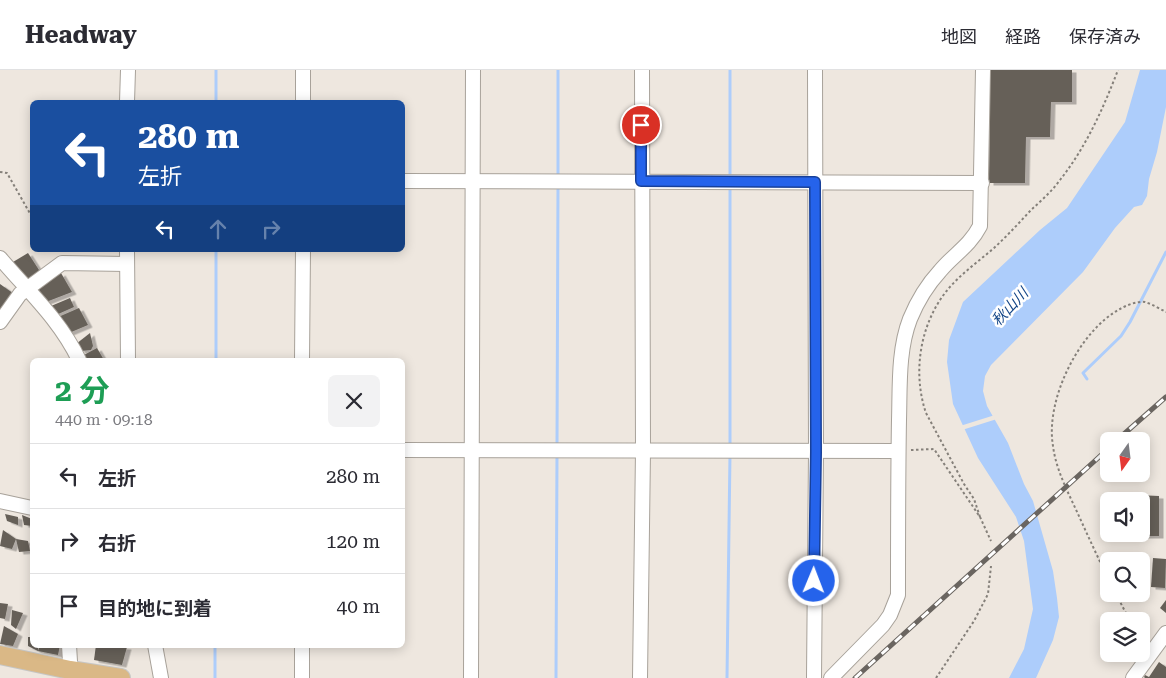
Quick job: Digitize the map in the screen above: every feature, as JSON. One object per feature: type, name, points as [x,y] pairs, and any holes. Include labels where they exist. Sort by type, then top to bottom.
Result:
[{"type":"main road","points":[[0,655],[71,674],[120,678]]},
{"type":"street","points":[[127,100],[128,70]]},
{"type":"street","points":[[303,70],[303,100]]},
{"type":"street","points":[[471,678],[473,70]]},
{"type":"street","points":[[640,678],[643,451],[642,70]]},
{"type":"street","points":[[814,678],[816,452],[815,70]]},
{"type":"street","points":[[831,678],[883,625],[895,606],[898,595],[898,451],[900,369],[904,340],[910,319],[923,296],[941,270],[958,255],[977,233],[980,226],[983,70]]},
{"type":"street","points":[[405,181],[982,183]]},
{"type":"street","points":[[127,252],[128,358]]},
{"type":"street","points":[[302,358],[303,252]]},
{"type":"street","points":[[0,258],[26,289],[47,309],[78,358]]},
{"type":"street","points":[[0,322],[20,294],[62,263],[127,264]]},
{"type":"street","points":[[405,450],[898,451]]},
{"type":"street","points":[[0,502],[30,508]]},
{"type":"street","points":[[1132,678],[1166,633]]},
{"type":"street","points":[[69,648],[71,674]]},
{"type":"street","points":[[156,648],[161,678]]},
{"type":"street","points":[[302,648],[302,678]]},
{"type":"path","points":[[991,541],[974,500],[930,421],[922,401],[919,365],[926,330],[934,312],[950,288],[999,243],[1060,181],[1080,152],[1104,108],[1118,70]]},
{"type":"path","points":[[0,172],[6,173],[30,214]]},
{"type":"path","points":[[1100,561],[1063,482],[1052,446],[1054,408],[1069,367],[1082,343],[1102,321],[1114,312],[1136,303],[1146,302],[1166,312]]},
{"type":"path","points":[[898,451],[934,449],[980,517]]},
{"type":"path","points":[[936,678],[974,621],[988,594],[991,566]]},
{"type":"water","name":"秋山川","points":[[1140,70],[1166,70],[1166,107],[1157,152],[1149,179],[1147,196],[1142,205],[1134,207],[1115,228],[1083,272],[991,365],[985,376],[983,391],[987,406],[1008,443],[1024,484],[1033,501],[1053,571],[1059,617],[1053,640],[1036,678],[1009,678],[1024,649],[1033,609],[1024,541],[1016,517],[978,458],[953,404],[947,362],[949,340],[963,302],[1040,230],[1067,208],[1125,122]]},
{"type":"pier","points":[[995,415],[997,419],[962,430],[960,426]]},
{"type":"building","points":[[990,70],[1072,70],[1072,102],[1051,102],[1050,137],[1026,137],[1025,183],[989,183]]},
{"type":"building","points":[[28,253],[41,273],[28,282],[8,265]]},
{"type":"building","points":[[61,273],[72,292],[46,302],[35,290]]},
{"type":"building","points":[[0,284],[17,296],[0,310]]},
{"type":"building","points":[[70,298],[74,307],[56,315],[51,306]]},
{"type":"building","points":[[79,308],[88,325],[69,333],[56,318]]},
{"type":"building","points":[[90,333],[93,346],[91,350],[81,351],[76,344]]},
{"type":"building","points":[[97,348],[103,358],[83,358],[82,356]]},
{"type":"building","points":[[1150,496],[1159,496],[1159,536],[1150,536]]},
{"type":"building","points":[[5,514],[18,517],[18,525],[7,521]]},
{"type":"building","points":[[22,515],[30,518],[30,526],[24,525]]},
{"type":"building","points":[[3,530],[16,539],[12,549],[0,546]]},
{"type":"building","points":[[16,539],[28,541],[30,551],[19,552]]},
{"type":"building","points":[[1153,558],[1166,559],[1165,588],[1151,587]]},
{"type":"building","points":[[1166,600],[1166,613],[1160,608]]},
{"type":"building","points":[[0,603],[8,604],[5,619],[0,618]]},
{"type":"building","points":[[12,610],[23,613],[16,629],[11,625]]},
{"type":"building","points":[[4,626],[18,634],[13,646],[0,644]]},
{"type":"building","points":[[28,637],[30,637],[30,647],[28,646]]},
{"type":"building","points":[[39,648],[59,648],[58,655],[38,651]]},
{"type":"building","points":[[96,648],[127,648],[122,665],[94,660]]},
{"type":"building","points":[[1159,662],[1166,667],[1166,678],[1145,678],[1145,675],[1149,677]]},
{"type":"waterway","points":[[216,70],[216,100]]},
{"type":"waterway","points":[[558,70],[558,177]]},
{"type":"waterway","points":[[730,70],[730,177]]},
{"type":"waterway","points":[[557,447],[558,186]]},
{"type":"waterway","points":[[730,186],[730,447]]},
{"type":"waterway","points":[[216,252],[216,358]]},
{"type":"waterway","points":[[1087,379],[1083,373],[1121,336],[1166,252]]},
{"type":"waterway","points":[[556,678],[557,454]]},
{"type":"waterway","points":[[727,678],[730,454]]},
{"type":"waterway","points":[[215,648],[215,678]]},
{"type":"railway","points":[[1126,432],[1166,397]]},
{"type":"railway","points":[[855,678],[1100,456]]},
{"type":"route","points":[[641,125],[641,181],[815,182],[816,452],[814,581]]}]
